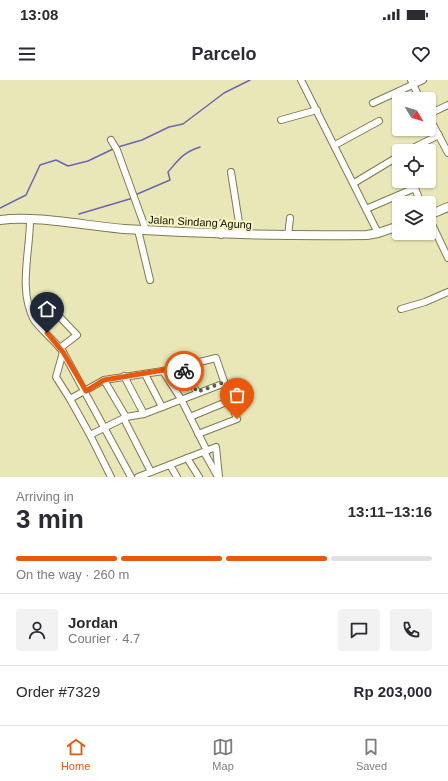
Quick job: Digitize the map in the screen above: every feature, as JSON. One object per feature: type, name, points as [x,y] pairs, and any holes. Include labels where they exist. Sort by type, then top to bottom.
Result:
[{"type":"main road","points":[[436,212],[448,207]]},
{"type":"main road","name":"Jalan Sindang Agung","points":[[0,220],[30,220],[142,230],[288,236],[378,233],[392,228]]},
{"type":"street","points":[[301,80],[378,233]]},
{"type":"street","points":[[373,103],[412,82],[423,80]]},
{"type":"street","points":[[412,82],[417,92]]},
{"type":"street","points":[[436,111],[448,105]]},
{"type":"street","points":[[281,120],[317,110]]},
{"type":"street","points":[[335,145],[379,121]]},
{"type":"street","points":[[436,129],[448,153]]},
{"type":"street","points":[[421,144],[439,135]]},
{"type":"street","points":[[111,140],[117,150],[142,230],[150,280]]},
{"type":"street","points":[[354,183],[392,160]]},
{"type":"street","points":[[231,172],[241,235]]},
{"type":"street","points":[[366,209],[415,188],[418,196]]},
{"type":"street","points":[[288,236],[290,218]]},
{"type":"street","points":[[30,220],[26,286],[27,297],[35,322],[62,350],[86,391],[131,477]]},
{"type":"street","points":[[221,234],[222,222]]},
{"type":"street","points":[[436,233],[448,258]]},
{"type":"street","points":[[401,310],[448,292]]},
{"type":"street","points":[[30,309],[56,313],[77,335],[62,350],[56,377],[90,435],[111,477]]},
{"type":"street","points":[[70,399],[104,380],[163,371],[216,358],[237,419],[198,434]]},
{"type":"street","points":[[182,367],[197,392]]},
{"type":"street","points":[[163,371],[181,399],[218,477]]},
{"type":"street","points":[[144,374],[162,406]]},
{"type":"street","points":[[124,376],[144,414]]},
{"type":"street","points":[[104,380],[156,477]]},
{"type":"street","points":[[90,435],[125,418],[144,414],[225,382]]},
{"type":"street","points":[[190,417],[231,400]]},
{"type":"street","points":[[138,477],[216,447],[218,477]]},
{"type":"street","points":[[187,458],[199,477]]},
{"type":"street","points":[[170,465],[177,477]]},
{"type":"waterway","points":[[118,147],[142,140],[169,127],[183,124],[224,93],[250,80]]},
{"type":"waterway","points":[[135,195],[170,180],[168,172],[175,163],[182,156],[200,147]]},
{"type":"waterway","points":[[0,208],[26,195],[40,165],[56,160],[68,166],[88,161],[113,149]]},
{"type":"waterway","points":[[79,214],[133,198]]},
{"type":"way so far","points":[[184,371],[197,392],[225,382],[237,419]]},
{"type":"route","points":[[47,333],[63,352],[86,391],[104,380],[182,367],[184,371]]}]
